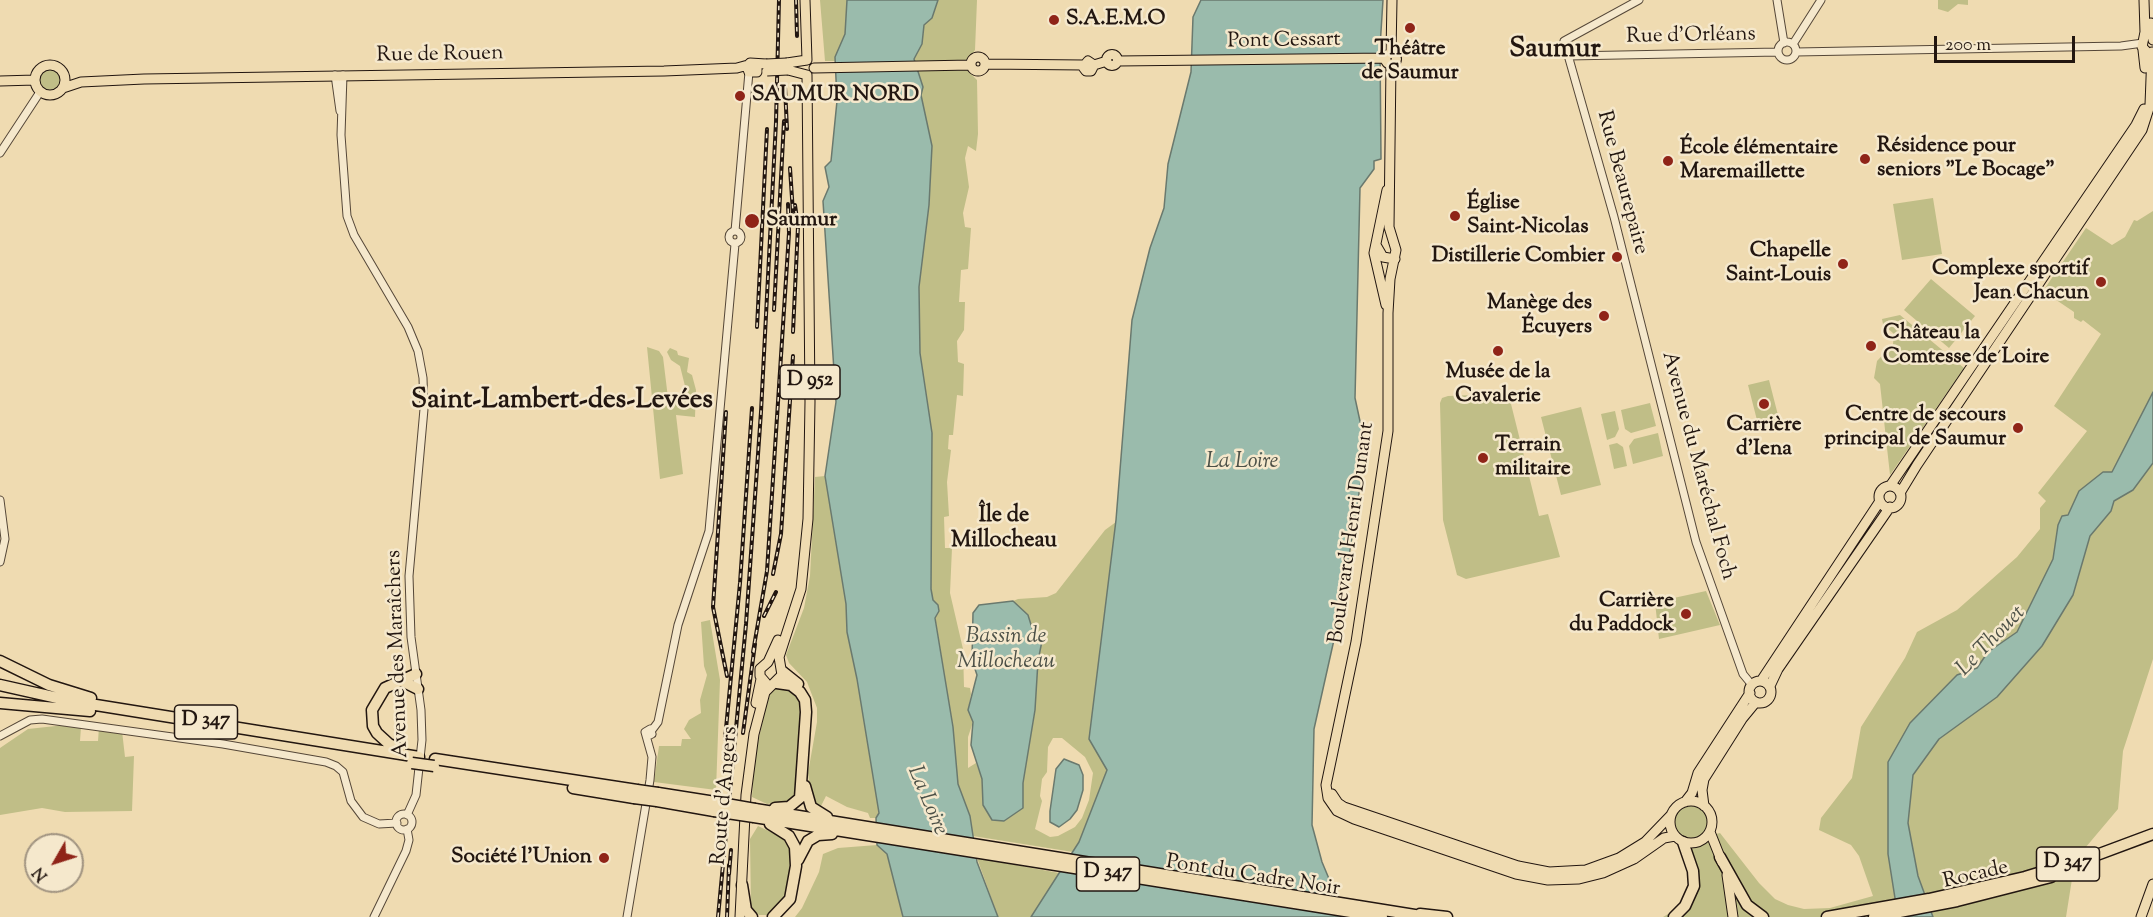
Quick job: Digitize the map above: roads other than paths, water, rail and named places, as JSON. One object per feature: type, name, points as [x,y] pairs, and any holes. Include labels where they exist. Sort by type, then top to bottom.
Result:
[{"type":"highway","points":[[0,661],[49,685],[125,709]]},
{"type":"highway","points":[[414,757],[382,740],[373,726],[372,718],[379,695],[392,684],[404,682],[416,674]]},
{"type":"highway","points":[[754,816],[789,807],[799,801],[801,793],[806,705],[803,695],[778,676]]},
{"type":"highway","points":[[778,676],[803,689],[810,704],[804,777],[807,798],[815,811],[835,822]]},
{"type":"highway","points":[[404,682],[418,689]]},
{"type":"highway","name":"D 347","points":[[0,685],[53,698],[853,832]]},
{"type":"highway","name":"D 347","points":[[0,692],[90,711],[414,757]]},
{"type":"highway","points":[[0,703],[90,711]]},
{"type":"highway","name":"D 347","points":[[714,807],[742,815],[835,822],[853,832]]},
{"type":"highway","points":[[754,816],[776,826],[789,836],[795,847],[796,866]]},
{"type":"highway","points":[[773,917],[790,899],[796,866],[804,846],[813,838],[853,832]]},
{"type":"highway","name":"Pont du Cadre Noir","points":[[853,832],[1386,914]]},
{"type":"highway","name":"D 347","points":[[1982,891],[2073,863],[2153,834]]},
{"type":"highway","points":[[1674,917],[1685,906],[1694,886],[1693,871],[1679,839]]},
{"type":"highway","name":"Rocade","points":[[1876,914],[2083,868],[2153,842]]},
{"type":"highway","points":[[1720,857],[1747,905],[1763,917]]},
{"type":"highway","points":[[742,885],[746,910],[752,917]]},
{"type":"highway","points":[[1386,914],[1447,917]]},
{"type":"highway","name":"D 347","points":[[1386,914],[1427,917]]},
{"type":"highway","name":"D 347","points":[[1827,917],[1876,914]]},
{"type":"main road","name":"D 952","points":[[805,0],[808,68]]},
{"type":"main road","points":[[1388,314],[1390,279],[1395,259],[1389,181],[1387,59],[1392,0]]},
{"type":"main road","points":[[1732,917],[1731,890],[1710,832],[1712,820],[1704,806],[1702,790],[1704,779],[1742,719],[1756,702],[1768,699],[1771,693],[1770,686],[1778,669],[1890,507],[1898,503],[1907,479],[2142,130],[2150,105],[2144,0]]},
{"type":"main road","points":[[1334,755],[1332,792],[1341,806],[1535,871],[1568,872],[1603,865],[1641,845],[1692,793],[1700,770],[1754,686],[1880,501],[1881,491],[1890,486],[2141,117],[2146,95],[2146,46],[2150,0]]},
{"type":"main road","name":"Rue de Rouen","points":[[63,88],[89,81],[144,79],[971,65],[973,59],[978,57],[982,58],[986,64],[1083,65]]},
{"type":"main road","name":"Pont Cessart","points":[[1083,65],[1090,61],[1094,65],[1107,61],[1112,66],[1118,61],[1387,59]]},
{"type":"main road","points":[[48,65],[59,69],[64,75],[63,88],[54,95],[40,92],[34,80],[37,72],[48,65]]},
{"type":"main road","name":"Route d'Angers","points":[[740,917],[752,748],[761,704],[778,676],[780,651],[801,589],[807,537],[810,402],[808,68]]},
{"type":"main road","name":"Rue de Rouen","points":[[64,75],[74,78],[133,76],[144,79]]},
{"type":"main road","points":[[0,81],[34,80]]},
{"type":"main road","points":[[1388,314],[1375,260],[1376,239],[1389,181]]},
{"type":"main road","points":[[1376,239],[1393,239]]},
{"type":"main road","points":[[1376,239],[1377,251],[1383,256],[1395,259]]},
{"type":"main road","points":[[1383,256],[1392,252],[1393,239]]},
{"type":"main road","name":"Boulevard Henri Dunant","points":[[1334,755],[1356,642],[1388,431],[1388,314]]},
{"type":"main road","points":[[1890,486],[1900,493]]},
{"type":"main road","points":[[1880,501],[1890,507]]},
{"type":"main road","name":"Route d'Angers","points":[[734,917],[747,747],[761,679],[760,669],[768,662],[794,595],[807,537]]},
{"type":"main road","points":[[761,679],[778,676],[768,662]]},
{"type":"main road","points":[[1754,686],[1770,686]]},
{"type":"main road","points":[[1754,686],[1756,702]]},
{"type":"main road","points":[[1334,755],[1326,793],[1330,803],[1337,811],[1388,831],[1526,876],[1564,880],[1596,875],[1629,862],[1664,838],[1699,842],[1711,852],[1723,873],[1732,917]]},
{"type":"main road","points":[[1685,802],[1698,802],[1704,806]]},
{"type":"main road","points":[[1671,815],[1670,824],[1679,839]]},
{"type":"main road","points":[[1699,842],[1710,832]]},
{"type":"main road","points":[[2141,917],[2153,884]]},
{"type":"street","name":"Rue Beaurepaire","points":[[1640,0],[1564,41],[1640,320]]},
{"type":"street","points":[[1777,0],[1784,42],[1778,52],[1782,58],[1787,60],[1793,58],[1795,48],[1821,0]]},
{"type":"street","points":[[1784,42],[1795,48],[2146,46]]},
{"type":"street","name":"Rue d'Orléans","points":[[1568,56],[1778,52]]},
{"type":"street","points":[[627,917],[654,800],[650,733],[658,722],[678,626],[702,560],[709,531],[735,244],[729,236],[735,231],[750,84],[756,69]]},
{"type":"street","name":"Avenue des Maraîchers","points":[[339,75],[347,216],[354,235],[408,327],[418,351],[423,378],[424,409],[409,576],[411,637],[422,723],[416,795],[408,815]]},
{"type":"street","points":[[0,153],[40,92]]},
{"type":"street","name":"Avenue du Maréchal Foch","points":[[1640,320],[1696,542],[1743,674],[1754,686]]},
{"type":"street","points":[[0,500],[5,539],[0,562]]},
{"type":"street","points":[[0,736],[30,720],[42,719],[223,744],[326,762],[343,772],[351,801],[363,817],[379,824],[397,823]]},
{"type":"street","points":[[408,815],[412,824],[407,829],[399,828],[397,823],[399,817],[408,815]]},
{"type":"street","points":[[374,917],[406,850],[407,829]]},
{"type":"water","name":"La Loire","points":[[847,0],[938,0],[932,18],[924,25],[922,44],[914,59],[923,87],[921,95],[932,146],[929,205],[919,287],[920,353],[932,433],[931,589],[933,600],[938,605],[939,611],[935,618],[953,727],[958,784],[970,816],[977,862],[998,917],[903,917],[887,854],[877,845],[876,818],[879,813],[847,632],[846,604],[825,476],[836,402],[823,201],[829,187],[825,167],[831,161],[837,101],[835,57],[845,34]]},
{"type":"water","name":"La Loire","points":[[1201,0],[1383,0],[1380,47],[1381,159],[1374,161],[1374,169],[1360,188],[1355,398],[1366,449],[1340,613],[1314,729],[1312,825],[1322,862],[1345,917],[1031,917],[1079,842],[1107,770],[1089,739],[1116,520],[1132,320],[1150,248],[1164,208],[1168,164],[1191,72],[1193,17]]},
{"type":"water","name":"Le Thouet","points":[[2153,392],[2153,463],[2133,490],[2114,501],[2111,511],[2090,536],[2073,595],[2042,646],[1997,697],[1939,739],[1913,775],[1908,823],[1918,876],[1933,917],[1898,917],[1888,854],[1888,762],[1910,723],[1957,675],[1977,668],[1988,652],[2017,632],[2053,559],[2058,525],[2062,516],[2068,515],[2079,491],[2103,472],[2112,472]]},
{"type":"water","name":"Bassin de Millocheau","points":[[1013,601],[1028,615],[1032,628],[1042,641],[1038,661],[1035,710],[1023,783],[1023,808],[1004,821],[992,820],[983,805],[982,779],[971,745],[973,722],[968,710],[977,675],[972,660],[973,613],[979,605]]},
{"type":"water","points":[[1064,759],[1079,765],[1083,775],[1083,790],[1077,810],[1059,827],[1050,822],[1050,811],[1056,769]]},
{"type":"railway","points":[[718,917],[746,624],[761,412],[776,122],[779,0]]},
{"type":"railway","points":[[796,0],[797,36]]},
{"type":"railway","points":[[785,87],[787,129]]},
{"type":"railway","points":[[774,310],[784,121]]},
{"type":"railway","points":[[757,327],[767,129]]},
{"type":"railway","points":[[790,168],[793,213]]},
{"type":"railway","points":[[753,652],[767,571],[789,233],[788,204]]},
{"type":"railway","points":[[793,332],[798,226],[795,205]]},
{"type":"railway","points":[[773,574],[781,534],[793,356]]},
{"type":"railway","points":[[725,739],[740,583],[752,408]]},
{"type":"railway","points":[[726,412],[713,607],[727,676]]},
{"type":"railway","points":[[764,616],[776,592]]},
{"type":"railway","points":[[743,733],[755,644]]},
{"type":"railway","points":[[729,874],[731,850]]},
{"type":"railway","points":[[727,917],[729,865]]},
{"type":"place","name":"S.A.E.M.O","points":[[1054,20]]},
{"type":"place","name":"Théâtre de Saumur","points":[[1410,28]]},
{"type":"place","name":"SAUMUR NORD","points":[[740,96]]},
{"type":"place","name":"Résidence pour seniors \"Le Bocage\"","points":[[1865,159]]},
{"type":"place","name":"École élémentaire Maremaillette","points":[[1668,161]]},
{"type":"place","name":"Église Saint-Nicolas","points":[[1455,216]]},
{"type":"place","name":"Saumur","points":[[752,221]]},
{"type":"place","name":"Distillerie Combier","points":[[1617,257]]},
{"type":"place","name":"Chapelle Saint-Louis","points":[[1843,264]]},
{"type":"place","name":"Complexe sportif Jean Chacun","points":[[2101,282]]},
{"type":"place","name":"Manège des Écuyers","points":[[1604,316]]},
{"type":"place","name":"Château la Comtesse de Loire","points":[[1871,346]]},
{"type":"place","name":"Musée de la Cavalerie","points":[[1498,351]]},
{"type":"place","name":"Carrière d'Iena","points":[[1764,404]]},
{"type":"place","name":"Centre de secours principal de Saumur","points":[[2018,428]]},
{"type":"place","name":"Terrain militaire","points":[[1483,458]]},
{"type":"place","name":"Carrière du Paddock","points":[[1686,614]]},
{"type":"place","name":"Société l'Union","points":[[604,858]]},
{"type":"district","name":"Saumur","points":[[1555,51]]},
{"type":"district","name":"Saint-Lambert-des-Levées","points":[[562,402]]},
{"type":"district","name":"Île de Millocheau","points":[[1004,530]]}]
